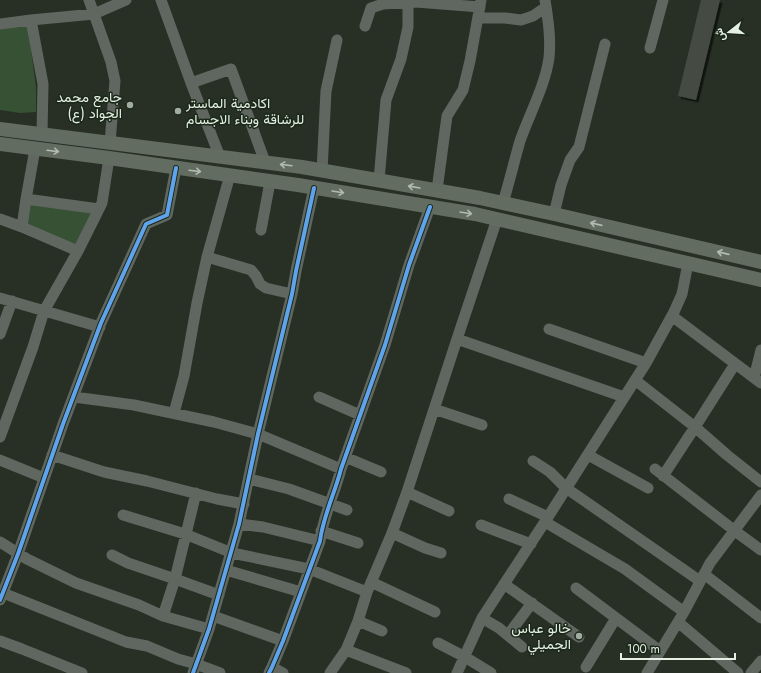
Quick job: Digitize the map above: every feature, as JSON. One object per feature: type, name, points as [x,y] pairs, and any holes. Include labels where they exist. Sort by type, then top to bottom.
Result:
[{"type":"main road","points":[[0,128],[264,162],[437,190],[554,214],[761,262]]},
{"type":"main road","points":[[109,158],[110,143]]},
{"type":"main road","points":[[0,144],[109,158],[314,188],[475,214],[761,280]]},
{"type":"main road","points":[[220,157],[223,175]]},
{"type":"street","points":[[89,0],[111,62],[114,80],[110,143]]},
{"type":"street","points":[[0,24],[94,14],[126,0]]},
{"type":"street","points":[[161,0],[220,157]]},
{"type":"street","points":[[650,48],[663,0]]},
{"type":"street","points":[[365,26],[371,8],[383,4],[416,2],[481,3],[463,90],[447,116],[437,190]]},
{"type":"street","points":[[379,180],[386,100],[401,59],[408,27],[408,3]]},
{"type":"street","points":[[478,18],[506,18],[521,20],[533,16],[546,3]]},
{"type":"street","points":[[503,203],[520,141],[544,78],[548,58],[549,42],[549,23],[546,3]]},
{"type":"street","points":[[31,20],[43,84],[42,134]]},
{"type":"street","points":[[322,171],[326,91],[337,40]]},
{"type":"street","points":[[554,214],[561,185],[570,160],[578,147],[605,44]]},
{"type":"street","points":[[191,83],[231,69],[264,162]]},
{"type":"street","points":[[22,228],[35,149]]},
{"type":"street","points":[[0,437],[33,347],[44,311],[78,251],[102,203],[109,158]]},
{"type":"street","points":[[176,168],[167,215],[146,224],[100,327],[52,455],[18,554],[1,596],[126,642],[147,646],[178,659],[195,669],[220,673]]},
{"type":"street","points":[[174,413],[184,376],[223,175]]},
{"type":"street","points":[[261,230],[270,182]]},
{"type":"street","points":[[195,669],[209,629],[240,524],[258,434],[292,294],[314,188]]},
{"type":"street","points":[[26,199],[99,209]]},
{"type":"street","points":[[283,673],[270,670],[283,640],[309,569],[345,457],[385,345],[409,265],[430,207]]},
{"type":"street","points":[[330,673],[346,650],[358,621],[369,587],[392,534],[497,219]]},
{"type":"street","points":[[0,220],[78,251]]},
{"type":"street","points":[[207,257],[251,270],[260,284],[266,288],[292,294]]},
{"type":"street","points":[[457,673],[482,618],[547,520],[646,363],[672,316],[682,294],[688,263]]},
{"type":"street","points":[[0,298],[100,327]]},
{"type":"street","points":[[0,334],[12,301]]},
{"type":"street","points":[[672,316],[758,380],[761,350]]},
{"type":"street","points":[[549,329],[646,363]]},
{"type":"street","points":[[456,339],[624,397]]},
{"type":"street","points":[[735,364],[695,427],[659,472],[761,550]]},
{"type":"street","points":[[635,380],[695,427],[761,482]]},
{"type":"street","points":[[74,397],[134,405],[214,422],[258,434],[341,469]]},
{"type":"street","points":[[319,397],[360,415]]},
{"type":"street","points":[[434,409],[482,425]]},
{"type":"street","points":[[52,455],[104,472],[244,504]]},
{"type":"street","points":[[588,455],[648,488]]},
{"type":"street","points":[[345,457],[381,472]]},
{"type":"street","points":[[0,460],[44,478]]},
{"type":"street","points":[[533,461],[550,472],[566,488],[761,618]]},
{"type":"street","points":[[249,479],[289,489],[347,510]]},
{"type":"street","points":[[407,492],[449,511]]},
{"type":"street","points":[[163,616],[175,579],[196,493]]},
{"type":"street","points":[[652,671],[660,651],[681,617],[710,563],[761,495]]},
{"type":"street","points":[[510,499],[547,520],[625,569],[681,617],[738,673]]},
{"type":"street","points":[[123,515],[185,534],[232,553],[309,569],[369,587],[435,612]]},
{"type":"street","points":[[240,524],[358,543]]},
{"type":"street","points":[[481,525],[531,544]]},
{"type":"street","points":[[392,534],[441,553]]},
{"type":"street","points":[[0,542],[26,559],[76,583],[139,605],[163,616],[209,629]]},
{"type":"street","points":[[112,555],[128,563],[219,595]]},
{"type":"street","points":[[226,570],[300,592]]},
{"type":"street","points":[[504,584],[579,637]]},
{"type":"street","points":[[576,588],[660,651]]},
{"type":"street","points":[[508,635],[532,603]]},
{"type":"street","points":[[213,616],[283,640]]},
{"type":"street","points":[[482,618],[493,624],[522,647]]},
{"type":"street","points":[[587,668],[616,618]]},
{"type":"street","points":[[358,621],[382,631]]},
{"type":"street","points":[[0,641],[82,673]]},
{"type":"street","points":[[438,643],[465,657],[490,673]]},
{"type":"street","points":[[346,650],[406,673]]},
{"type":"street","points":[[751,673],[761,661]]},
{"type":"green space","points":[[28,25],[36,88],[36,112],[20,113],[0,110],[0,28]]},
{"type":"green space","points":[[28,202],[97,210],[76,246],[24,226]]},
{"type":"building","points":[[701,0],[720,0],[696,100],[678,96]]},
{"type":"cycle path","points":[[0,600],[101,323],[146,224],[167,215],[176,168]]},
{"type":"cycle path","points":[[193,673],[209,629],[239,524],[258,434],[292,294],[314,188]]},
{"type":"cycle path","points":[[269,673],[283,641],[320,541],[338,478],[385,345],[409,265],[430,207]]},
{"type":"place","name":"جامع محمد الجواد (ع)","points":[[130,105]]},
{"type":"place","name":"اكادمية الماستر للرشاقة وبناء الاجسام","points":[[178,111]]},
{"type":"place","name":"خالو عباس الجميلي","points":[[579,636]]}]
